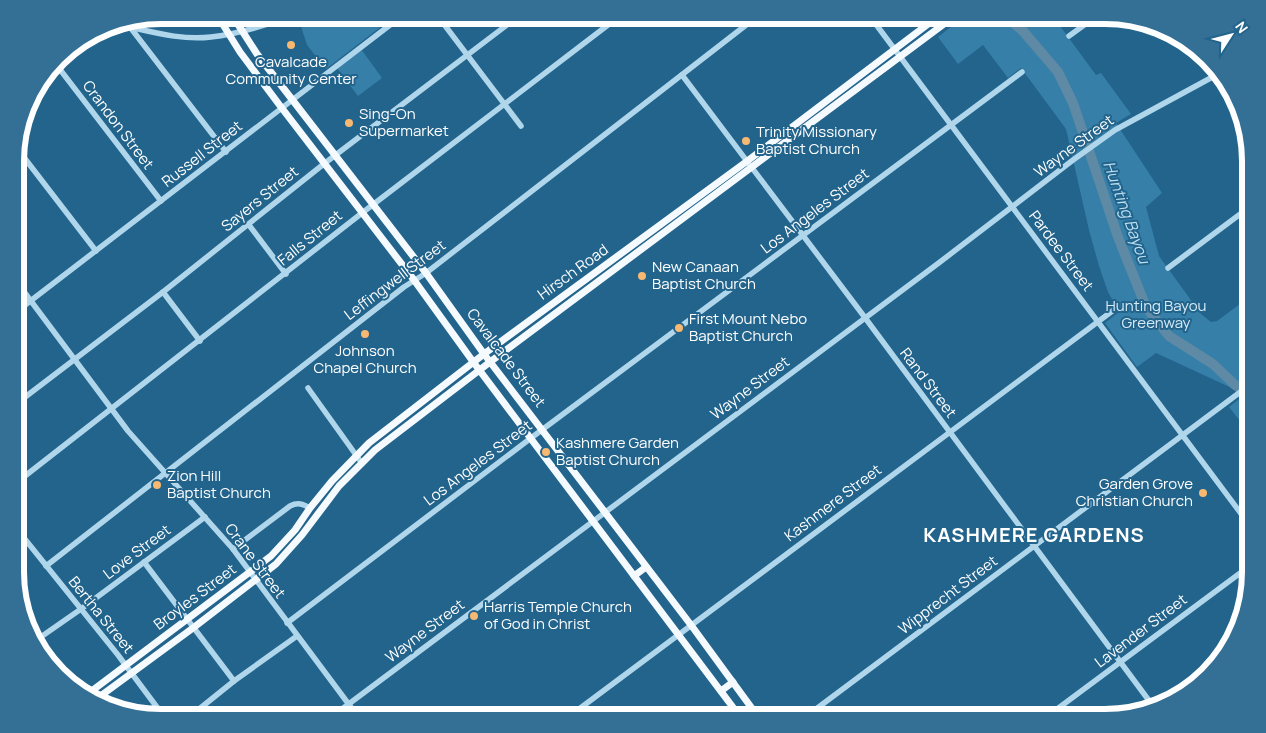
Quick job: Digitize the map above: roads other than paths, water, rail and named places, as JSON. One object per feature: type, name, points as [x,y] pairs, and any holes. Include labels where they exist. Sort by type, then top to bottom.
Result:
[{"type":"main road","name":"Cavalcade Street","points":[[222,24],[281,108],[414,280],[479,370],[734,709]]},
{"type":"main road","name":"Cavalcade Street","points":[[238,24],[292,100],[426,272],[484,354],[753,709]]},
{"type":"main road","name":"Hirsch Road","points":[[310,508],[356,454],[484,354],[746,162],[928,24]]},
{"type":"main road","name":"Hirsch Road","points":[[317,514],[334,492],[362,462],[479,370],[944,24]]},
{"type":"main road","points":[[616,257],[621,264]]},
{"type":"main road","name":"Broyles Street","points":[[100,695],[187,620],[250,573],[281,547],[296,530],[310,508]]},
{"type":"main road","name":"Broyles Street","points":[[93,691],[193,628],[256,580],[287,553],[317,514]]},
{"type":"main road","points":[[634,576],[646,567]]},
{"type":"main road","points":[[720,691],[733,682]]},
{"type":"street","points":[[130,27],[189,37],[211,38],[268,24]]},
{"type":"street","name":"Russell Street","points":[[24,306],[391,24]]},
{"type":"street","points":[[444,24],[521,126]]},
{"type":"street","name":"Sayers Street","points":[[24,398],[163,292],[325,163],[509,24]]},
{"type":"street","name":"Falls Street","points":[[24,477],[362,213],[609,24]]},
{"type":"street","name":"Leffingwell Street","points":[[46,566],[748,24]]},
{"type":"street","name":"Pardee Street","points":[[876,24],[1242,515]]},
{"type":"street","points":[[1069,36],[1086,24]]},
{"type":"street","points":[[130,27],[226,152]]},
{"type":"street","name":"Crandon Street","points":[[59,69],[160,201]]},
{"type":"street","name":"Los Angeles Street","points":[[287,623],[531,438],[1022,72]]},
{"type":"street","name":"Rand Street","points":[[682,76],[863,314],[864,318],[1150,702]]},
{"type":"street","name":"Wayne Street","points":[[342,709],[1073,160],[1115,130],[1213,76]]},
{"type":"street","points":[[24,158],[96,251]]},
{"type":"street","points":[[1168,268],[1242,213]]},
{"type":"street","points":[[249,224],[286,274]]},
{"type":"street","name":"Crane Street","points":[[24,291],[110,409],[233,549],[352,709]]},
{"type":"street","points":[[163,292],[200,341]]},
{"type":"street","name":"Kashmere Street","points":[[579,709],[690,624],[1115,309]]},
{"type":"street","points":[[308,388],[362,462]]},
{"type":"street","name":"Wipprecht Street","points":[[816,709],[1242,390]]},
{"type":"street","points":[[233,549],[290,506],[303,504],[310,508]]},
{"type":"street","name":"Love Street","points":[[41,637],[205,517]]},
{"type":"street","name":"Bertha Street","points":[[24,538],[158,709]]},
{"type":"street","points":[[144,562],[234,681]]},
{"type":"street","name":"Lavender Street","points":[[1058,709],[1242,571]]},
{"type":"street","points":[[199,709],[234,681],[297,636]]},
{"type":"waterway","name":"Hunting Bayou","points":[[1015,24],[1058,72],[1073,103],[1118,237],[1146,307],[1169,336],[1213,364],[1242,390]]},
{"type":"place","name":"Cavalcade Community Center","points":[[291,45]]},
{"type":"place","name":"Sing-On Supermarket","points":[[349,123]]},
{"type":"place","name":"Trinity Missionary Baptist Church","points":[[746,141]]},
{"type":"place","name":"New Canaan Baptist Church","points":[[642,276]]},
{"type":"place","name":"First Mount Nebo Baptist Church","points":[[679,328]]},
{"type":"place","name":"Johnson Chapel Church","points":[[365,334]]},
{"type":"place","name":"Kashmere Garden Baptist Church","points":[[546,452]]},
{"type":"place","name":"Zion Hill Baptist Church","points":[[157,485]]},
{"type":"place","name":"Garden Grove Christian Church","points":[[1203,493]]},
{"type":"place","name":"Harris Temple Church of God in Christ","points":[[474,616]]},
{"type":"district","name":"KASHMERE GARDENS","points":[[1034,535]]},
{"type":"park label","name":"Hunting Bayou Greenway","points":[[1156,314]]}]
